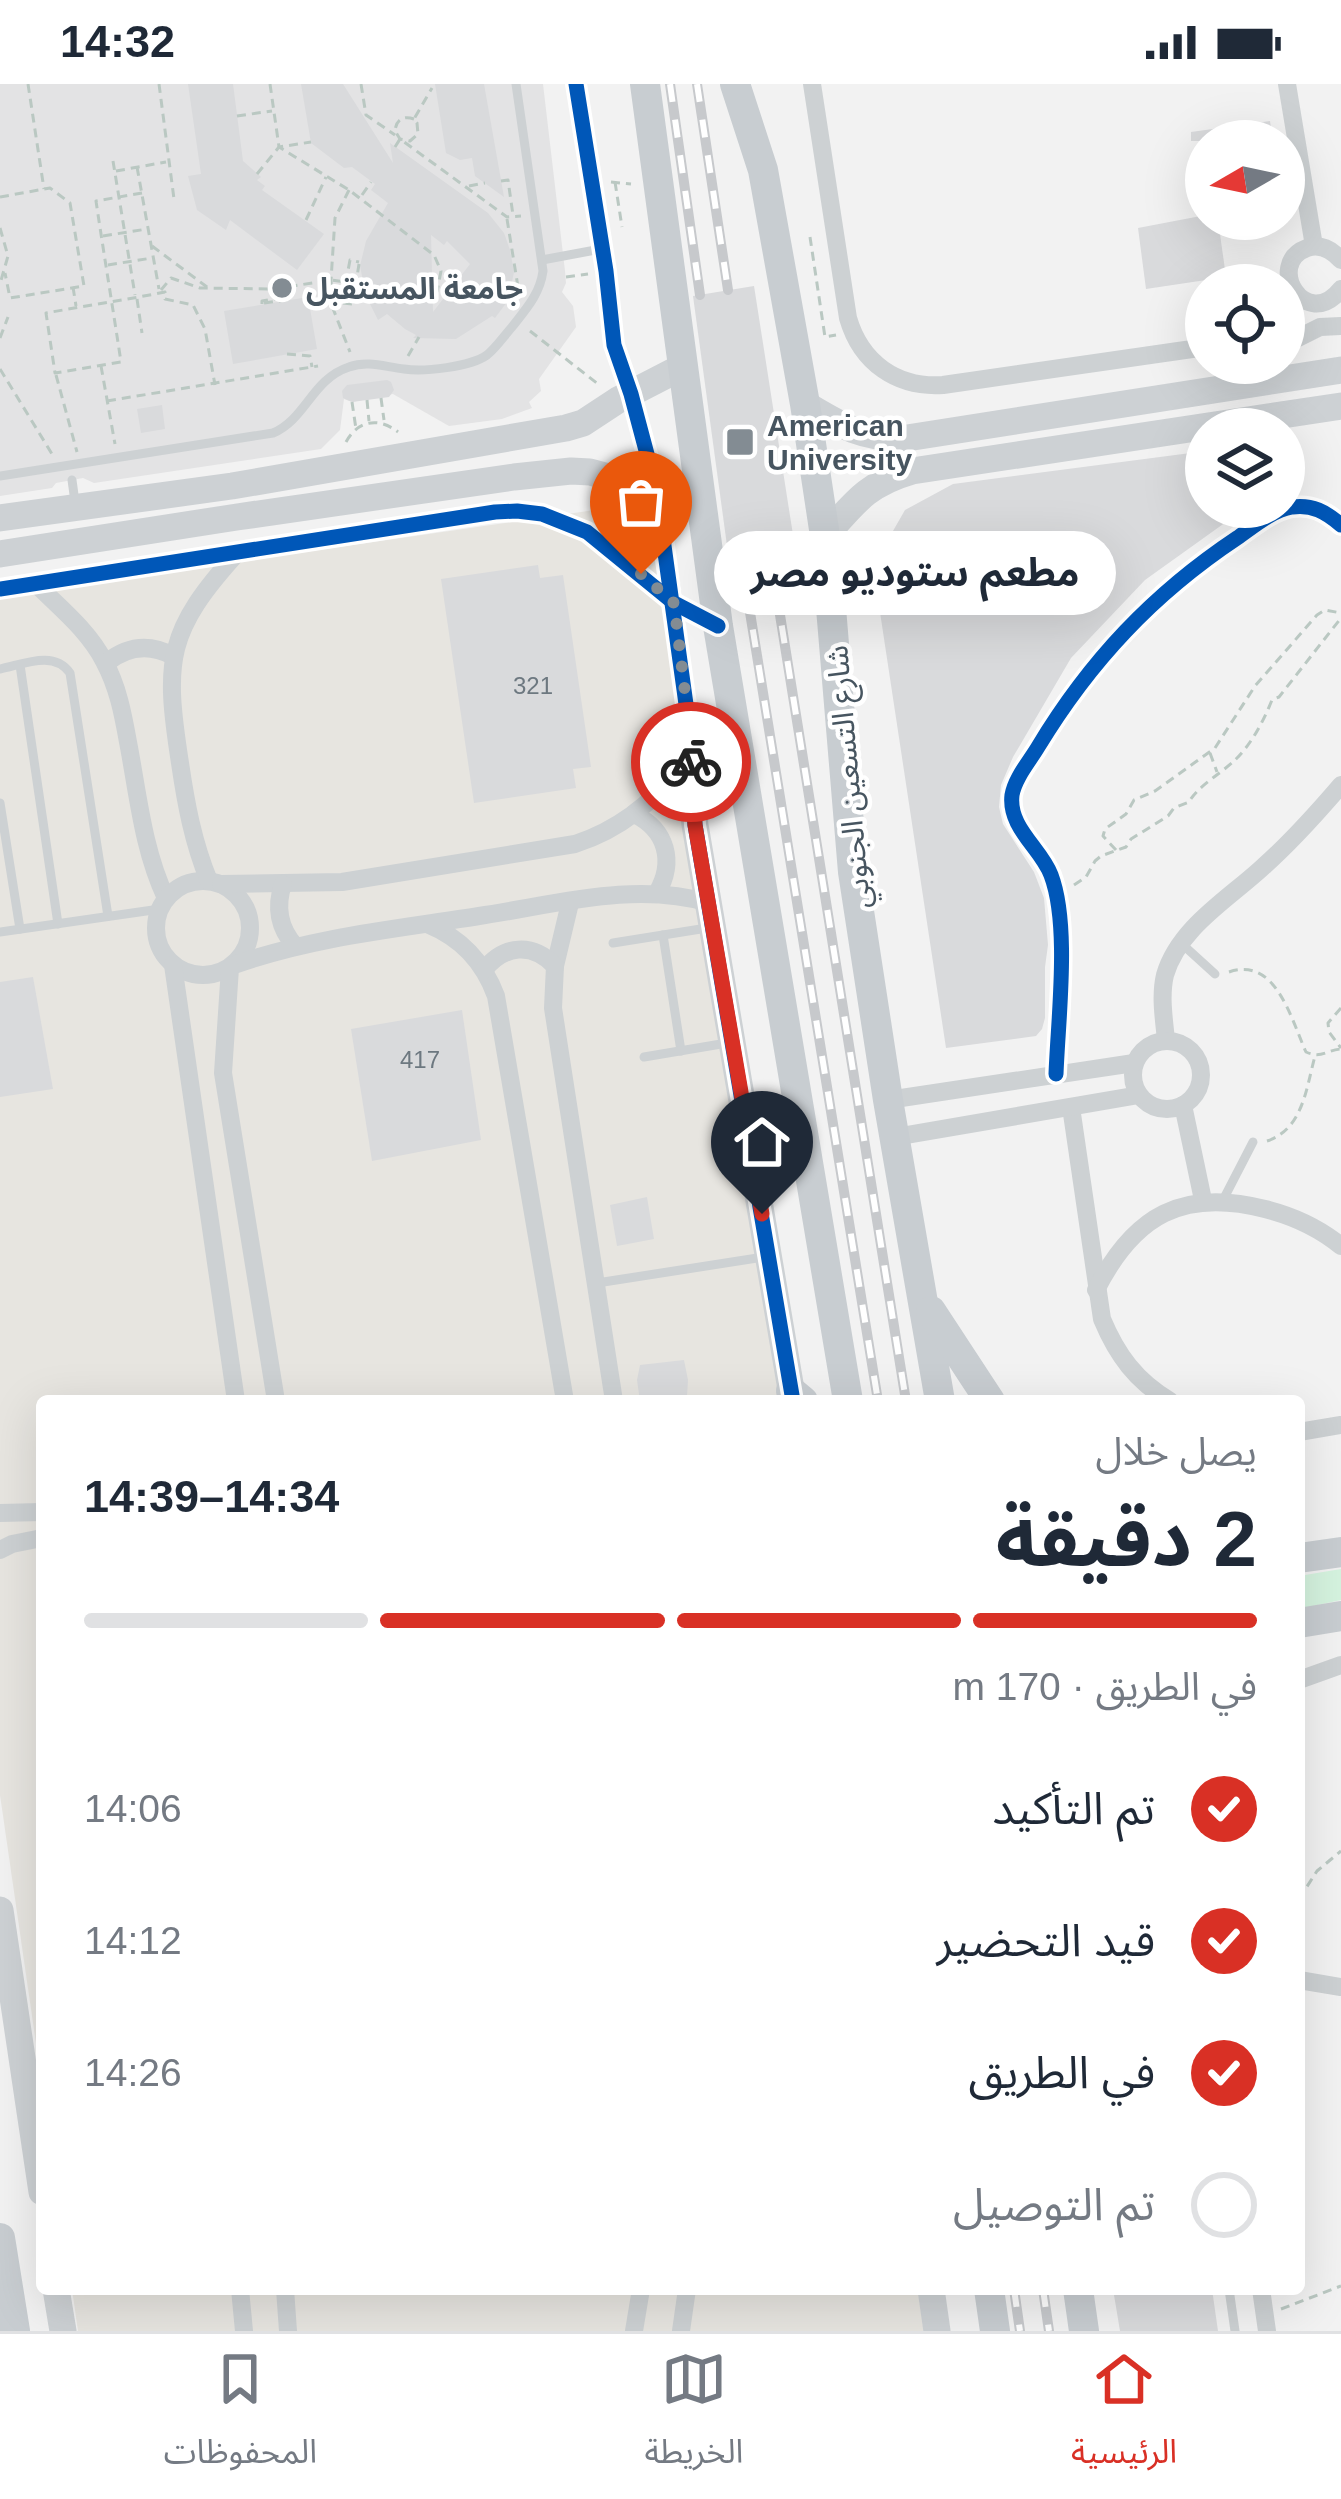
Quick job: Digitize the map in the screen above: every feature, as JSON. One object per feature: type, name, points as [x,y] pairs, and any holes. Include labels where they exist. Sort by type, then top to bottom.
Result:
[{"type":"main road","points":[[645,84],[718,626],[847,1395]]},
{"type":"main road","name":"شارع التسعين الجنوبي","points":[[735,84],[764,170],[806,404],[825,536],[851,849],[939,1395]]},
{"type":"main road","points":[[923,1300],[986,1395]]},
{"type":"main road","points":[[1305,1557],[1341,1552]]},
{"type":"main road","points":[[1305,1622],[1341,1616]]},
{"type":"main road","points":[[0,2238],[14,2331]]},
{"type":"main road","points":[[990,2295],[995,2331]]},
{"type":"main road","points":[[1079,2295],[1084,2331]]},
{"type":"street","points":[[576,84],[614,346],[656,488],[692,752],[693,813],[795,1395]]},
{"type":"street","points":[[812,84],[848,318],[858,345],[889,374],[915,384],[943,385],[1185,350]]},
{"type":"street","points":[[1287,84],[1314,246]]},
{"type":"street","points":[[1290,264],[1298,253],[1314,246],[1330,250],[1341,260]]},
{"type":"street","points":[[1305,333],[1340,326],[1338,293],[1322,303],[1307,302],[1311,330]]},
{"type":"street","points":[[0,518],[71,475],[232,486],[566,428],[682,367]]},
{"type":"street","points":[[806,404],[857,433],[893,438],[1341,370]]},
{"type":"street","points":[[1218,389],[1222,384]]},
{"type":"street","points":[[825,536],[866,491],[902,474],[1341,406]]},
{"type":"street","points":[[583,423],[595,446],[590,472]]},
{"type":"street","points":[[893,438],[893,460],[902,474]]},
{"type":"street","points":[[0,554],[514,477],[590,472],[700,494]]},
{"type":"street","points":[[1057,1075],[1058,897],[1049,869],[1014,815],[1012,796],[1018,780],[1066,700],[1125,629],[1194,567],[1288,508],[1309,506],[1341,525]]},
{"type":"street","points":[[0,589],[518,511],[554,518],[587,532],[674,603],[718,626]]},
{"type":"street","points":[[238,551],[182,628],[173,656],[171,702],[196,846],[215,882],[241,898],[250,921],[248,945],[232,966],[224,1072],[275,1395]]},
{"type":"street","points":[[35,584],[83,631],[106,663],[118,694],[163,904]]},
{"type":"street","points":[[106,663],[138,647],[173,656]]},
{"type":"street","points":[[692,752],[634,814],[601,836],[342,882],[185,884],[163,904],[156,921],[159,945],[173,965],[207,976],[344,935],[622,894],[657,893],[711,915]]},
{"type":"street","points":[[1166,1040],[1162,998],[1172,957],[1201,920],[1266,864],[1341,784]]},
{"type":"street","points":[[634,814],[658,834],[667,853],[666,874],[657,893]]},
{"type":"street","points":[[283,884],[279,912],[284,931],[296,946]]},
{"type":"street","points":[[570,903],[555,966],[553,1009],[613,1395]]},
{"type":"street","points":[[427,924],[465,946],[484,970],[498,1006],[564,1395]]},
{"type":"street","points":[[484,970],[499,954],[519,948],[539,952],[555,966]]},
{"type":"street","points":[[173,965],[235,1395]]},
{"type":"street","points":[[1166,1040],[1187,1047],[1200,1066],[1198,1089],[1174,1108],[1154,1107],[1139,1095],[1132,1074],[1146,1047],[1166,1040]]},
{"type":"street","points":[[888,1100],[1134,1064]]},
{"type":"street","points":[[1010,1082],[1016,1115]]},
{"type":"street","points":[[895,1137],[1139,1095]]},
{"type":"street","points":[[1183,1105],[1213,1201]]},
{"type":"street","points":[[1070,1106],[1102,1318],[1113,1346],[1131,1370],[1160,1395]]},
{"type":"street","points":[[1096,1290],[1127,1241],[1150,1222],[1175,1208],[1213,1201],[1281,1213],[1341,1246]]},
{"type":"street","points":[[1305,1431],[1341,1425]]},
{"type":"street","points":[[0,1513],[36,1512]]},
{"type":"street","points":[[0,1550],[36,1539]]},
{"type":"street","points":[[1305,1678],[1341,1665]]},
{"type":"street","points":[[0,1910],[36,2152]]},
{"type":"street","points":[[1305,1981],[1341,1987]]},
{"type":"street","points":[[57,2295],[63,2331]]},
{"type":"street","points":[[240,2295],[244,2331]]},
{"type":"street","points":[[286,2295],[289,2331]]},
{"type":"street","points":[[634,2331],[640,2295]]},
{"type":"street","points":[[681,2331],[686,2295]]},
{"type":"street","points":[[932,2295],[937,2331]]},
{"type":"lane","points":[[0,476],[71,475],[117,458],[280,431],[323,380],[352,366],[418,370],[472,362],[490,352],[533,301],[542,281],[516,84]]},
{"type":"lane","points":[[542,260],[601,249]]},
{"type":"lane","points":[[0,669],[58,660],[70,673],[108,916]]},
{"type":"lane","points":[[20,665],[58,924]]},
{"type":"lane","points":[[0,803],[20,929]]},
{"type":"lane","points":[[0,932],[163,904]]},
{"type":"lane","points":[[613,943],[663,935],[711,915]]},
{"type":"lane","points":[[663,935],[680,1051]]},
{"type":"lane","points":[[1181,944],[1215,974]]},
{"type":"lane","points":[[644,1057],[733,1042]]},
{"type":"lane","points":[[1213,1201],[1253,1142]]},
{"type":"lane","points":[[596,1283],[770,1256]]},
{"type":"lane","points":[[1230,2295],[1235,2331]]},
{"type":"path","points":[[28,84],[44,189]]},
{"type":"path","points":[[159,84],[174,199]]},
{"type":"path","points":[[270,84],[279,147]]},
{"type":"path","points":[[361,84],[366,115],[510,217],[535,216]]},
{"type":"path","points":[[414,119],[432,88]]},
{"type":"path","points":[[237,116],[274,111]]},
{"type":"path","points":[[414,119],[419,129],[415,138],[405,142],[398,138],[394,130],[399,120],[414,119]]},
{"type":"path","points":[[395,147],[398,138]]},
{"type":"path","points":[[257,174],[279,147],[310,142]]},
{"type":"path","points":[[279,147],[350,190],[434,255],[441,271],[437,292]]},
{"type":"path","points":[[113,161],[142,333]]},
{"type":"path","points":[[114,171],[169,162]]},
{"type":"path","points":[[137,167],[160,292]]},
{"type":"path","points":[[305,220],[326,176]]},
{"type":"path","points":[[501,181],[508,180],[518,287],[533,301]]},
{"type":"path","points":[[360,198],[371,182]]},
{"type":"path","points":[[615,182],[622,227]]},
{"type":"path","points":[[464,186],[485,183]]},
{"type":"path","points":[[0,197],[50,188],[70,203],[84,286],[10,298],[5,273]]},
{"type":"path","points":[[107,401],[329,364],[352,366],[332,307],[331,280],[335,218],[350,190]]},
{"type":"path","points":[[56,373],[122,362],[96,201],[142,193]]},
{"type":"path","points":[[0,227],[8,248],[0,284]]},
{"type":"path","points":[[101,237],[148,229]]},
{"type":"path","points":[[810,237],[825,337]]},
{"type":"path","points":[[151,244],[208,288]]},
{"type":"path","points":[[0,249],[8,248]]},
{"type":"path","points":[[106,265],[154,257]]},
{"type":"path","points":[[350,260],[359,262],[352,304],[342,303],[346,282],[350,260]]},
{"type":"path","points":[[566,277],[606,271]]},
{"type":"path","points":[[160,292],[171,278],[200,288],[346,282]]},
{"type":"path","points":[[356,283],[363,284]]},
{"type":"path","points":[[73,287],[76,308]]},
{"type":"path","points":[[262,304],[286,300],[284,288]]},
{"type":"path","points":[[71,475],[46,313],[165,292],[165,299],[193,305],[205,329],[215,385]]},
{"type":"path","points":[[0,338],[8,317]]},
{"type":"path","points":[[526,328],[582,370]]},
{"type":"path","points":[[408,356],[419,337]]},
{"type":"path","points":[[287,354],[310,356],[312,368]]},
{"type":"path","points":[[101,366],[117,458]]},
{"type":"path","points":[[0,369],[71,475]]},
{"type":"path","points":[[0,394],[11,387]]},
{"type":"path","points":[[381,398],[384,424]]},
{"type":"path","points":[[367,400],[369,422]]},
{"type":"path","points":[[352,402],[356,429]]},
{"type":"path","points":[[1058,897],[1086,877],[1101,856],[1117,851],[1152,829],[1237,758],[1272,700],[1341,615],[1325,610],[1317,615],[1255,686],[1210,753],[1134,800],[1126,814],[1105,829],[1103,836],[1117,851]]},
{"type":"path","points":[[1210,753],[1218,773]]},
{"type":"path","points":[[1215,974],[1242,968],[1260,973],[1275,985],[1306,1052],[1315,1056],[1341,1049],[1328,1023],[1341,1008]]},
{"type":"path","points":[[1253,1142],[1272,1140],[1288,1130],[1298,1114],[1315,1056]]},
{"type":"path","points":[[1305,1890],[1317,1871],[1341,1851]]},
{"type":"path","points":[[1266,2323],[1341,2286]]},
{"type":"shaded area","name":"جامعة المستقبل","points":[[0,84],[543,84],[565,271],[562,292],[573,306],[576,327],[539,379],[541,391],[529,402],[532,408],[502,419],[449,426],[393,394],[352,402],[344,399],[340,430],[321,449],[94,483],[83,478],[0,496]]},
{"type":"shaded area","points":[[650,502],[785,1395],[36,1395],[36,2044],[0,1795],[0,596]]},
{"type":"shaded area","points":[[73,2295],[923,2295],[928,2331],[78,2331]]},
{"type":"green space","points":[[1341,1569],[1341,1600],[1305,1608],[1305,1575]]},
{"type":"building","points":[[188,84],[233,84],[243,161],[261,177],[257,180],[265,186],[262,190],[324,234],[297,270],[230,220],[226,230],[197,210],[188,176],[201,174]]},
{"type":"building","points":[[301,84],[343,84],[393,163],[390,143],[488,213],[504,233],[514,272],[511,287],[516,290],[495,318],[456,339],[413,338],[416,335],[387,314],[378,320],[366,296],[360,266],[366,241],[388,203],[371,190],[375,184],[311,143]],"holes":[[[431,235],[444,245],[447,241],[470,264],[433,312]]]},
{"type":"building","points":[[435,84],[484,84],[504,197],[475,176],[472,158],[460,160],[446,153]]},
{"type":"building","points":[[1185,219],[1185,240],[1221,240],[1224,264],[1185,264],[1185,283],[1146,289],[1138,228]]},
{"type":"building","name":"American University","points":[[754,286],[801,586],[734,597],[693,296]]},
{"type":"building","points":[[308,297],[317,349],[233,364],[224,311]]},
{"type":"building","points":[[387,380],[394,390],[389,397],[352,402],[343,398],[347,385]]},
{"type":"building","points":[[162,405],[165,429],[141,433],[137,409]]},
{"type":"building","points":[[1185,454],[1185,528],[1218,528],[1145,580],[1071,658],[1001,785],[1003,824],[1034,872],[1044,898],[1048,945],[1042,1029],[1036,1036],[946,1048],[873,566],[905,510],[953,484]]},
{"type":"building","points":[[538,565],[540,578],[563,575],[591,767],[573,769],[576,788],[474,803],[441,579]]},
{"type":"building","points":[[33,977],[53,1089],[0,1097],[0,982]]},
{"type":"building","points":[[462,1010],[481,1140],[372,1161],[351,1029]]},
{"type":"building","points":[[647,1197],[654,1239],[617,1246],[610,1205]]},
{"type":"building","points":[[684,1360],[687,1395],[639,1395],[640,1365]]},
{"type":"building","points":[[1114,2295],[1213,2295],[1218,2331],[1120,2331]]},
{"type":"railway","points":[[670,84],[700,295]]},
{"type":"railway","points":[[697,84],[728,290]]},
{"type":"railway","points":[[776,590],[905,1395]]},
{"type":"railway","points":[[747,594],[877,1395]]},
{"type":"railway","points":[[1015,2295],[1020,2331]]},
{"type":"railway","points":[[1044,2295],[1049,2331]]},
{"type":"cycle path","points":[[576,84],[614,345],[656,488],[690,733],[695,825],[792,1395]]},
{"type":"cycle path","points":[[1056,1074],[1060,919],[1051,875],[1015,818],[1012,795],[1019,776],[1102,658],[1151,606],[1206,560],[1263,520],[1292,507],[1318,510],[1341,525]]},
{"type":"cycle path","points":[[0,589],[517,511],[542,514],[587,532],[674,603],[718,626]]},
{"type":"way so far","points":[[641,574],[674,603],[691,762]]},
{"type":"place","name":"جامعة المستقبل","points":[[282,288]]},
{"type":"place","name":"American University","points":[[740,442]]},
{"type":"place","name":"مطعم ستوديو مصر","points":[[641,574]]},
{"type":"route","points":[[691,762],[695,825],[762,1214]]}]
